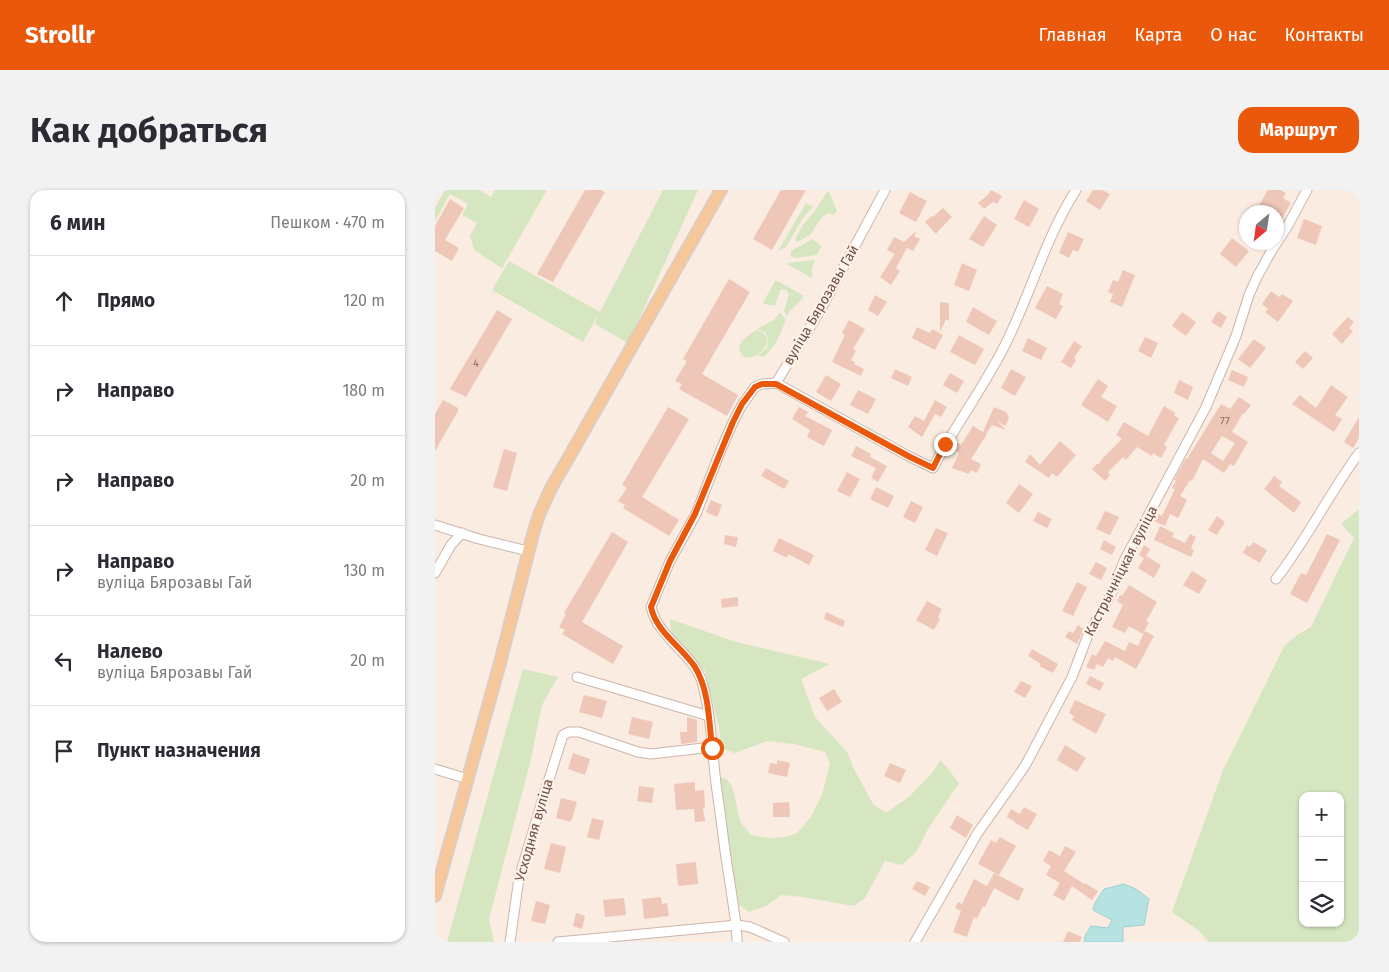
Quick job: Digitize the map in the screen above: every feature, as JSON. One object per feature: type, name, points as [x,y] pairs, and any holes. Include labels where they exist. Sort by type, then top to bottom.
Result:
[{"type":"main road","points":[[435,896],[539,515],[551,488],[721,190]]},
{"type":"street","name":"вуліца Бярозавы Гай","points":[[776,384],[820,311],[885,190]]},
{"type":"street","points":[[737,942],[737,925],[730,889],[709,716],[701,680],[694,667],[664,631],[651,607],[670,561],[695,514],[742,404],[755,387],[762,384],[776,384],[933,468],[945,444],[981,388],[1003,348],[1051,236],[1076,190]]},
{"type":"street","name":"Кастрычніцкая вуліца","points":[[915,942],[977,834],[1025,766],[1072,677],[1088,635],[1111,594],[1125,559],[1206,407],[1237,336],[1249,295],[1257,277],[1307,190]]},
{"type":"street","points":[[1276,579],[1294,556],[1346,470],[1359,453]]},
{"type":"street","points":[[435,525],[528,551]]},
{"type":"street","points":[[435,573],[451,545],[462,533]]},
{"type":"street","points":[[577,677],[709,716]]},
{"type":"street","name":"Усходняя вуліца","points":[[510,942],[519,878],[563,736],[569,732],[579,732],[639,752],[651,754],[712,748]]},
{"type":"street","points":[[435,769],[468,779]]},
{"type":"street","points":[[558,942],[737,925],[750,927],[784,942]]},
{"type":"green space","points":[[445,190],[479,190],[491,197],[495,190],[547,190],[502,268],[474,250],[470,236],[477,223],[462,215],[468,204],[450,194],[435,221],[435,208]]},
{"type":"green space","points":[[663,190],[698,190],[628,343],[595,324],[598,315],[583,342],[492,290],[509,261],[600,312]]},
{"type":"green space","points":[[827,192],[829,192],[837,211],[833,215],[829,213],[822,217],[810,235],[797,242],[795,239],[803,225]]},
{"type":"green space","points":[[806,203],[813,207],[803,218],[786,247],[778,251]]},
{"type":"green space","points":[[812,239],[821,246],[817,255],[796,258],[791,256],[791,251]]},
{"type":"green space","points":[[815,261],[812,268],[812,278],[787,264],[788,263]]},
{"type":"green space","points":[[775,281],[804,296],[787,316],[784,311],[789,294],[786,290],[782,289],[780,291],[775,306],[763,303]]},
{"type":"green space","points":[[780,312],[786,320],[776,343],[765,356],[758,356],[767,348],[768,338],[766,333],[757,329],[774,320]]},
{"type":"green space","points":[[756,330],[767,337],[765,347],[756,356],[744,357],[740,353],[740,345],[745,338]]},
{"type":"green space","points":[[1359,509],[1359,942],[1209,942],[1199,931],[1172,912],[1223,770],[1285,645],[1311,627],[1354,538],[1341,524]]},
{"type":"green space","points":[[670,619],[736,642],[830,664],[801,679],[815,717],[847,752],[873,804],[886,813],[909,797],[932,773],[941,760],[959,783],[928,829],[917,851],[902,865],[885,861],[865,898],[854,906],[781,895],[766,906],[749,912],[738,904],[719,781],[723,777],[731,785],[741,822],[751,835],[769,838],[786,837],[797,833],[811,817],[822,795],[830,764],[825,752],[794,744],[767,741],[735,753],[721,748],[719,727],[705,671],[671,633]]},
{"type":"green space","points":[[523,669],[558,677],[542,705],[531,759],[489,919],[494,942],[447,942]]},
{"type":"water","points":[[1124,884],[1136,889],[1149,899],[1144,925],[1123,927],[1123,942],[1084,942],[1091,926],[1108,928],[1112,920],[1093,910],[1104,889]]},
{"type":"building","points":[[585,190],[601,190],[605,192],[553,282],[537,274]]},
{"type":"building","points":[[781,190],[806,190],[772,250],[753,239]]},
{"type":"building","points":[[991,190],[1002,196],[997,204],[993,202],[984,209],[978,203]]},
{"type":"building","points":[[1093,190],[1102,190],[1110,194],[1100,210],[1086,201]]},
{"type":"building","points":[[1268,190],[1280,190],[1286,193],[1283,198],[1291,203],[1284,215],[1284,205],[1259,205]]},
{"type":"building","points":[[910,192],[927,201],[916,222],[899,213]]},
{"type":"building","points":[[450,199],[464,208],[445,240],[459,248],[452,261],[435,251],[435,226]]},
{"type":"building","points":[[1024,200],[1039,209],[1029,227],[1014,219]]},
{"type":"building","points":[[943,208],[952,217],[936,234],[925,222]]},
{"type":"building","points":[[984,216],[997,225],[983,247],[969,239]]},
{"type":"building","points":[[1304,219],[1322,226],[1316,245],[1297,238]]},
{"type":"building","points":[[915,232],[914,236],[920,239],[913,251],[907,248],[896,268],[900,271],[891,285],[880,277],[895,254],[887,250],[894,237],[904,242]]},
{"type":"building","points":[[1068,232],[1084,239],[1078,252],[1073,250],[1069,258],[1059,253]]},
{"type":"building","points":[[1232,238],[1239,243],[1239,250],[1249,251],[1236,267],[1220,254]]},
{"type":"building","points":[[962,263],[977,270],[969,291],[954,285]]},
{"type":"building","points":[[1123,270],[1135,275],[1122,307],[1110,302],[1113,294],[1108,292],[1113,280],[1118,282]]},
{"type":"building","points":[[729,279],[750,292],[702,374],[738,395],[727,416],[679,389],[682,384],[675,381],[687,361],[683,359]]},
{"type":"building","points":[[1047,286],[1063,294],[1059,304],[1063,306],[1056,319],[1035,308]]},
{"type":"building","points":[[1271,291],[1279,297],[1282,294],[1293,301],[1278,322],[1265,312],[1268,309],[1262,304]]},
{"type":"building","points":[[875,295],[887,302],[878,316],[868,310]]},
{"type":"building","points":[[940,302],[949,303],[949,321],[946,319],[940,332]]},
{"type":"building","points":[[973,307],[997,321],[989,335],[966,322]]},
{"type":"building","points":[[497,310],[512,319],[466,397],[450,389]]},
{"type":"building","points":[[1218,311],[1227,317],[1221,328],[1211,322]]},
{"type":"building","points":[[1182,312],[1196,322],[1186,336],[1172,326]]},
{"type":"building","points":[[1348,317],[1354,322],[1349,328],[1353,331],[1342,344],[1332,334]]},
{"type":"building","points":[[849,320],[865,329],[853,349],[856,351],[851,360],[855,362],[854,364],[864,369],[861,376],[832,362],[845,335],[842,333]]},
{"type":"building","points":[[917,327],[930,333],[932,329],[943,335],[935,350],[912,338]]},
{"type":"building","points":[[959,335],[984,349],[975,365],[950,352]]},
{"type":"building","points":[[1145,337],[1158,343],[1151,358],[1138,351]]},
{"type":"building","points":[[1028,338],[1047,348],[1041,360],[1022,351]]},
{"type":"building","points":[[1254,339],[1266,348],[1250,368],[1238,359]]},
{"type":"building","points":[[1074,341],[1082,346],[1074,358],[1076,360],[1071,368],[1061,362]]},
{"type":"building","points":[[1305,351],[1313,358],[1303,369],[1295,362]]},
{"type":"building","points":[[895,369],[912,377],[908,386],[891,378]]},
{"type":"building","points":[[1011,369],[1026,377],[1015,396],[1001,388]]},
{"type":"building","points":[[1232,370],[1248,377],[1244,387],[1228,380]]},
{"type":"building","points":[[950,373],[964,381],[957,393],[943,385]]},
{"type":"building","points":[[826,375],[841,384],[831,401],[816,392]]},
{"type":"building","points":[[1098,379],[1108,386],[1101,397],[1117,406],[1108,422],[1081,405]]},
{"type":"building","points":[[1179,380],[1193,387],[1188,400],[1174,393]]},
{"type":"building","points":[[1331,385],[1348,397],[1335,415],[1342,419],[1334,432],[1292,404],[1300,395],[1316,408]]},
{"type":"building","points":[[858,390],[876,399],[868,414],[850,405]]},
{"type":"building","points":[[1239,397],[1251,405],[1243,413],[1232,432],[1248,442],[1234,466],[1230,464],[1224,473],[1203,459],[1192,481],[1190,480],[1180,496],[1187,500],[1178,518],[1170,514],[1165,526],[1154,521],[1158,514],[1162,516],[1175,489],[1172,488],[1176,481],[1174,480],[1221,404],[1230,409]],"holes":[[[1222,436],[1235,443],[1223,461],[1211,453]]]},
{"type":"building","points":[[443,400],[458,408],[458,411],[435,451],[435,414]]},
{"type":"building","points":[[935,400],[947,407],[941,417],[935,414],[922,437],[908,427],[915,416],[924,421]]},
{"type":"building","points":[[1164,406],[1175,413],[1174,416],[1179,418],[1164,445],[1167,447],[1161,458],[1153,453],[1152,456],[1137,447],[1126,460],[1123,457],[1108,472],[1110,475],[1105,481],[1092,469],[1122,439],[1116,435],[1124,422],[1148,436]]},
{"type":"building","points":[[668,407],[689,419],[642,497],[679,520],[669,536],[623,508],[625,505],[618,501],[627,488],[622,485]]},
{"type":"building","points":[[799,407],[808,412],[805,416],[832,430],[824,446],[807,437],[810,430],[792,419]]},
{"type":"building","points":[[994,407],[1006,412],[1009,418],[1005,426],[997,421],[1006,430],[992,425],[971,459],[981,464],[977,473],[971,470],[969,474],[952,468],[959,453],[952,448],[955,442],[961,445],[973,426],[983,432]]},
{"type":"building","points":[[1359,417],[1359,438],[1353,448],[1344,442]]},
{"type":"building","points":[[1060,441],[1076,455],[1057,477],[1052,473],[1049,478],[1025,462],[1030,454],[1040,465]]},
{"type":"building","points":[[856,446],[871,454],[870,457],[887,466],[878,482],[871,478],[876,468],[851,456]]},
{"type":"building","points":[[504,449],[517,453],[507,491],[493,487]]},
{"type":"building","points":[[766,468],[789,481],[784,489],[761,476]]},
{"type":"building","points":[[847,472],[860,479],[850,497],[837,491]]},
{"type":"building","points":[[1274,476],[1282,482],[1279,486],[1301,502],[1294,513],[1264,489]]},
{"type":"building","points":[[1019,484],[1033,494],[1019,513],[1006,503]]},
{"type":"building","points":[[876,487],[894,496],[888,508],[870,499]]},
{"type":"building","points":[[711,500],[722,505],[717,517],[706,512]]},
{"type":"building","points":[[911,501],[923,507],[915,523],[903,517]]},
{"type":"building","points":[[1105,511],[1119,517],[1110,535],[1096,529]]},
{"type":"building","points":[[1038,512],[1052,519],[1047,528],[1033,521]]},
{"type":"building","points":[[1217,516],[1225,522],[1217,535],[1208,530]]},
{"type":"building","points":[[1160,526],[1174,533],[1172,537],[1185,543],[1190,534],[1196,537],[1191,548],[1194,550],[1191,557],[1154,540]]},
{"type":"building","points":[[936,528],[948,533],[937,556],[925,550]]},
{"type":"building","points":[[612,532],[628,542],[582,622],[623,646],[613,664],[562,634],[565,630],[559,627],[566,614],[564,613]]},
{"type":"building","points":[[1327,534],[1340,540],[1307,603],[1290,594],[1301,573],[1306,575]]},
{"type":"building","points":[[725,535],[738,537],[736,547],[724,544]]},
{"type":"building","points":[[779,538],[814,555],[809,565],[788,554],[787,558],[773,551]]},
{"type":"building","points":[[1104,540],[1116,547],[1112,555],[1100,549]]},
{"type":"building","points":[[1253,542],[1267,550],[1260,563],[1243,553],[1247,545],[1250,547]]},
{"type":"building","points":[[1144,545],[1150,549],[1146,556],[1161,565],[1154,578],[1138,568],[1144,558],[1139,555]]},
{"type":"building","points":[[1096,562],[1107,568],[1101,580],[1089,574]]},
{"type":"building","points":[[1192,571],[1207,580],[1199,594],[1183,585]]},
{"type":"building","points":[[1077,582],[1087,587],[1073,616],[1062,611]]},
{"type":"building","points":[[1129,585],[1157,602],[1146,621],[1149,622],[1143,634],[1129,626],[1125,633],[1112,627],[1123,605],[1117,601]]},
{"type":"building","points":[[738,597],[738,606],[722,608],[721,599]]},
{"type":"building","points":[[927,601],[942,609],[938,617],[940,619],[934,630],[916,620]]},
{"type":"building","points":[[826,612],[845,621],[843,627],[824,619]]},
{"type":"building","points":[[1078,625],[1084,629],[1077,644],[1065,637],[1069,631],[1073,633]]},
{"type":"building","points":[[1145,631],[1154,636],[1136,669],[1115,657],[1113,661],[1108,658],[1103,667],[1097,664],[1094,670],[1086,667],[1092,654],[1096,656],[1105,641],[1125,651],[1129,642],[1138,646]]},
{"type":"building","points":[[1032,649],[1058,664],[1053,673],[1039,666],[1041,664],[1028,656]]},
{"type":"building","points":[[1090,676],[1104,683],[1100,691],[1086,684]]},
{"type":"building","points":[[1021,681],[1032,686],[1025,698],[1014,692]]},
{"type":"building","points":[[834,689],[842,702],[827,711],[819,698]]},
{"type":"building","points":[[584,695],[607,701],[602,718],[579,712]]},
{"type":"building","points":[[1075,700],[1106,714],[1096,734],[1072,720],[1074,716],[1069,713]]},
{"type":"building","points":[[632,717],[653,722],[649,739],[628,734]]},
{"type":"building","points":[[687,717],[697,720],[697,742],[681,744],[680,732],[687,732]]},
{"type":"building","points":[[1065,745],[1086,758],[1077,772],[1057,760]]},
{"type":"building","points":[[573,753],[590,759],[585,775],[568,769]]},
{"type":"building","points":[[777,760],[790,763],[787,777],[768,773],[770,763],[777,764]]},
{"type":"building","points":[[890,763],[906,770],[900,783],[884,776]]},
{"type":"building","points":[[695,782],[695,791],[704,790],[705,808],[703,808],[705,821],[695,822],[694,809],[676,810],[674,784]]},
{"type":"building","points":[[639,786],[654,788],[652,803],[637,801]]},
{"type":"building","points":[[561,798],[577,802],[571,822],[556,818]]},
{"type":"building","points":[[789,802],[790,817],[773,817],[773,803]]},
{"type":"building","points":[[1024,807],[1037,814],[1028,830],[1007,817],[1011,809],[1020,814]]},
{"type":"building","points":[[957,815],[973,825],[966,838],[950,828]]},
{"type":"building","points":[[592,818],[604,821],[599,840],[587,837]]},
{"type":"building","points":[[1000,837],[1016,846],[999,875],[978,864],[991,840],[996,843]]},
{"type":"building","points":[[551,843],[566,847],[560,873],[544,869]]},
{"type":"building","points":[[1065,846],[1076,852],[1064,871],[1098,891],[1092,900],[1072,886],[1064,901],[1053,895],[1060,883],[1046,875],[1051,866],[1043,861],[1049,850],[1060,856]]},
{"type":"building","points":[[696,862],[698,884],[678,886],[676,864]]},
{"type":"building","points":[[994,873],[1024,889],[1018,901],[994,888],[977,919],[974,917],[967,937],[953,932],[961,911],[955,908],[958,902],[962,904],[974,879],[987,886]]},
{"type":"building","points":[[917,881],[930,887],[925,896],[912,889]]},
{"type":"building","points":[[661,897],[662,904],[667,903],[669,916],[644,919],[642,899]]},
{"type":"building","points":[[624,898],[626,915],[605,917],[603,900]]},
{"type":"building","points":[[536,901],[550,905],[545,924],[531,921]]},
{"type":"building","points":[[576,913],[585,916],[582,929],[573,926]]},
{"type":"building","points":[[1068,931],[1082,937],[1080,942],[1063,942]]},
{"type":"route","points":[[712,748],[709,716],[701,680],[694,667],[664,631],[651,607],[670,561],[695,514],[733,422],[749,393],[755,387],[762,384],[776,384],[933,468],[945,444]]}]
